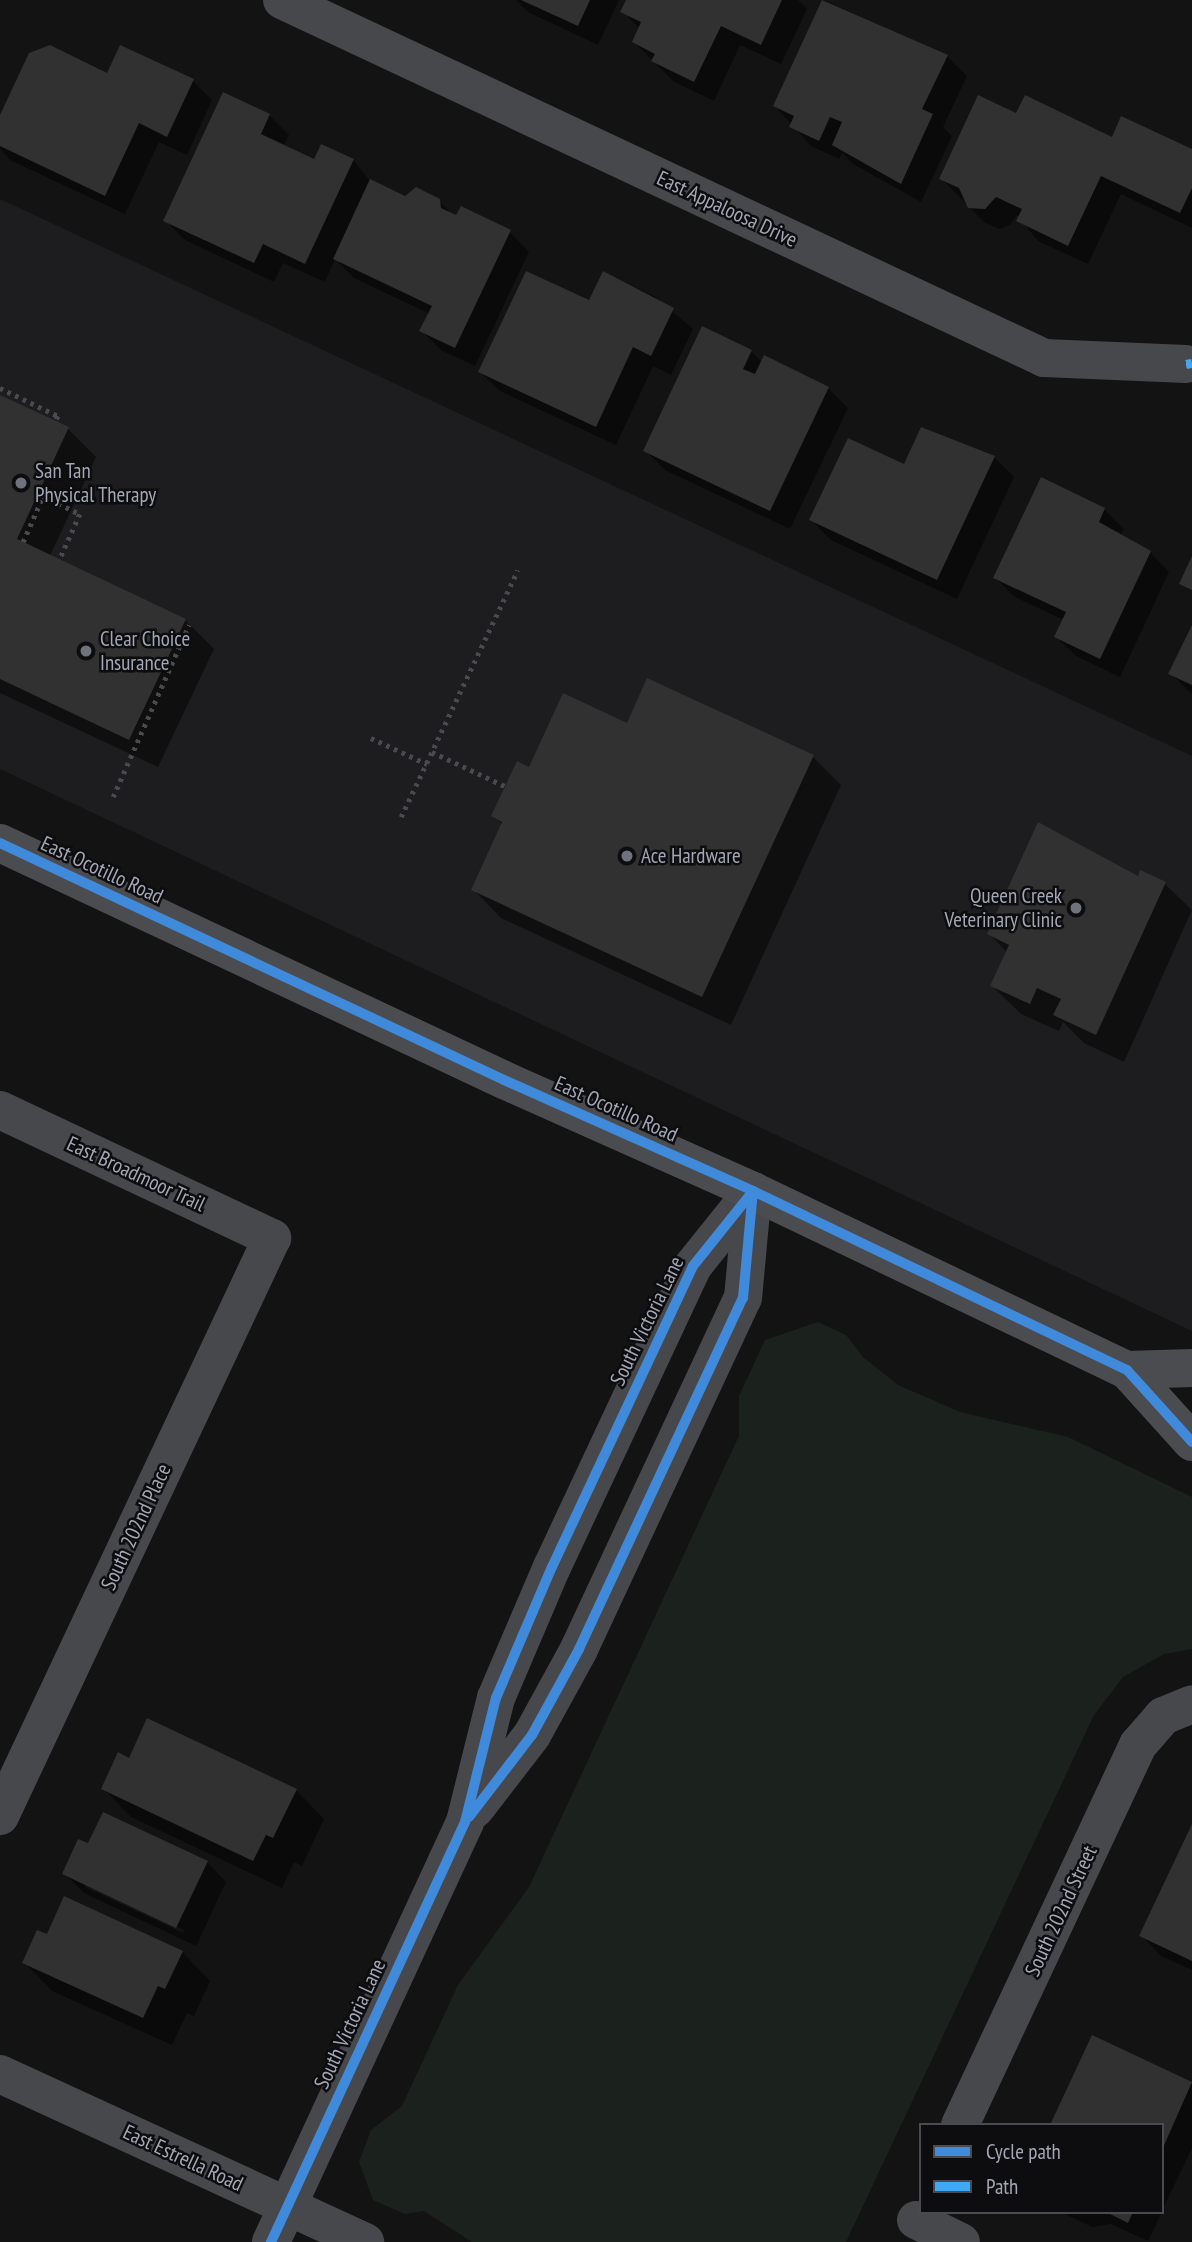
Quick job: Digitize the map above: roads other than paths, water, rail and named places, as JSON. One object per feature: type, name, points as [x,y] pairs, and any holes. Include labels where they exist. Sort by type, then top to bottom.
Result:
[{"type":"main road","name":"East Ocotillo Road","points":[[0,844],[492,1074],[753,1191],[1127,1370],[1192,1442]]},
{"type":"main road","name":"East Ocotillo Road","points":[[1127,1370],[1192,1368]]},
{"type":"street","name":"East Appaloosa Drive","points":[[282,0],[1044,358],[1185,364]]},
{"type":"street","name":"East Broadmoor Trail","points":[[0,1110],[272,1238]]},
{"type":"street","name":"South Victoria Lane","points":[[465,1822],[532,1735],[579,1649],[743,1298],[753,1191]]},
{"type":"street","name":"South Victoria Lane","points":[[271,2242],[465,1822],[496,1698],[552,1567],[693,1266],[753,1191]]},
{"type":"street","name":"South 202nd Place","points":[[0,1816],[11,1765],[272,1238]]},
{"type":"street","name":"South 202nd Street","points":[[961,2123],[1139,1745],[1153,1724],[1184,1706]]},
{"type":"street","name":"East Estrella Road","points":[[0,2074],[365,2242]]},
{"type":"street","points":[[914,2224],[961,2242]]},
{"type":"place","name":"San Tan Physical Therapy","points":[[21,483]]},
{"type":"place","name":"Clear Choice Insurance","points":[[86,651]]},
{"type":"place","name":"Ace Hardware","points":[[627,856]]},
{"type":"place","name":"Queen Creek Veterinary Clinic","points":[[1076,908]]}]
